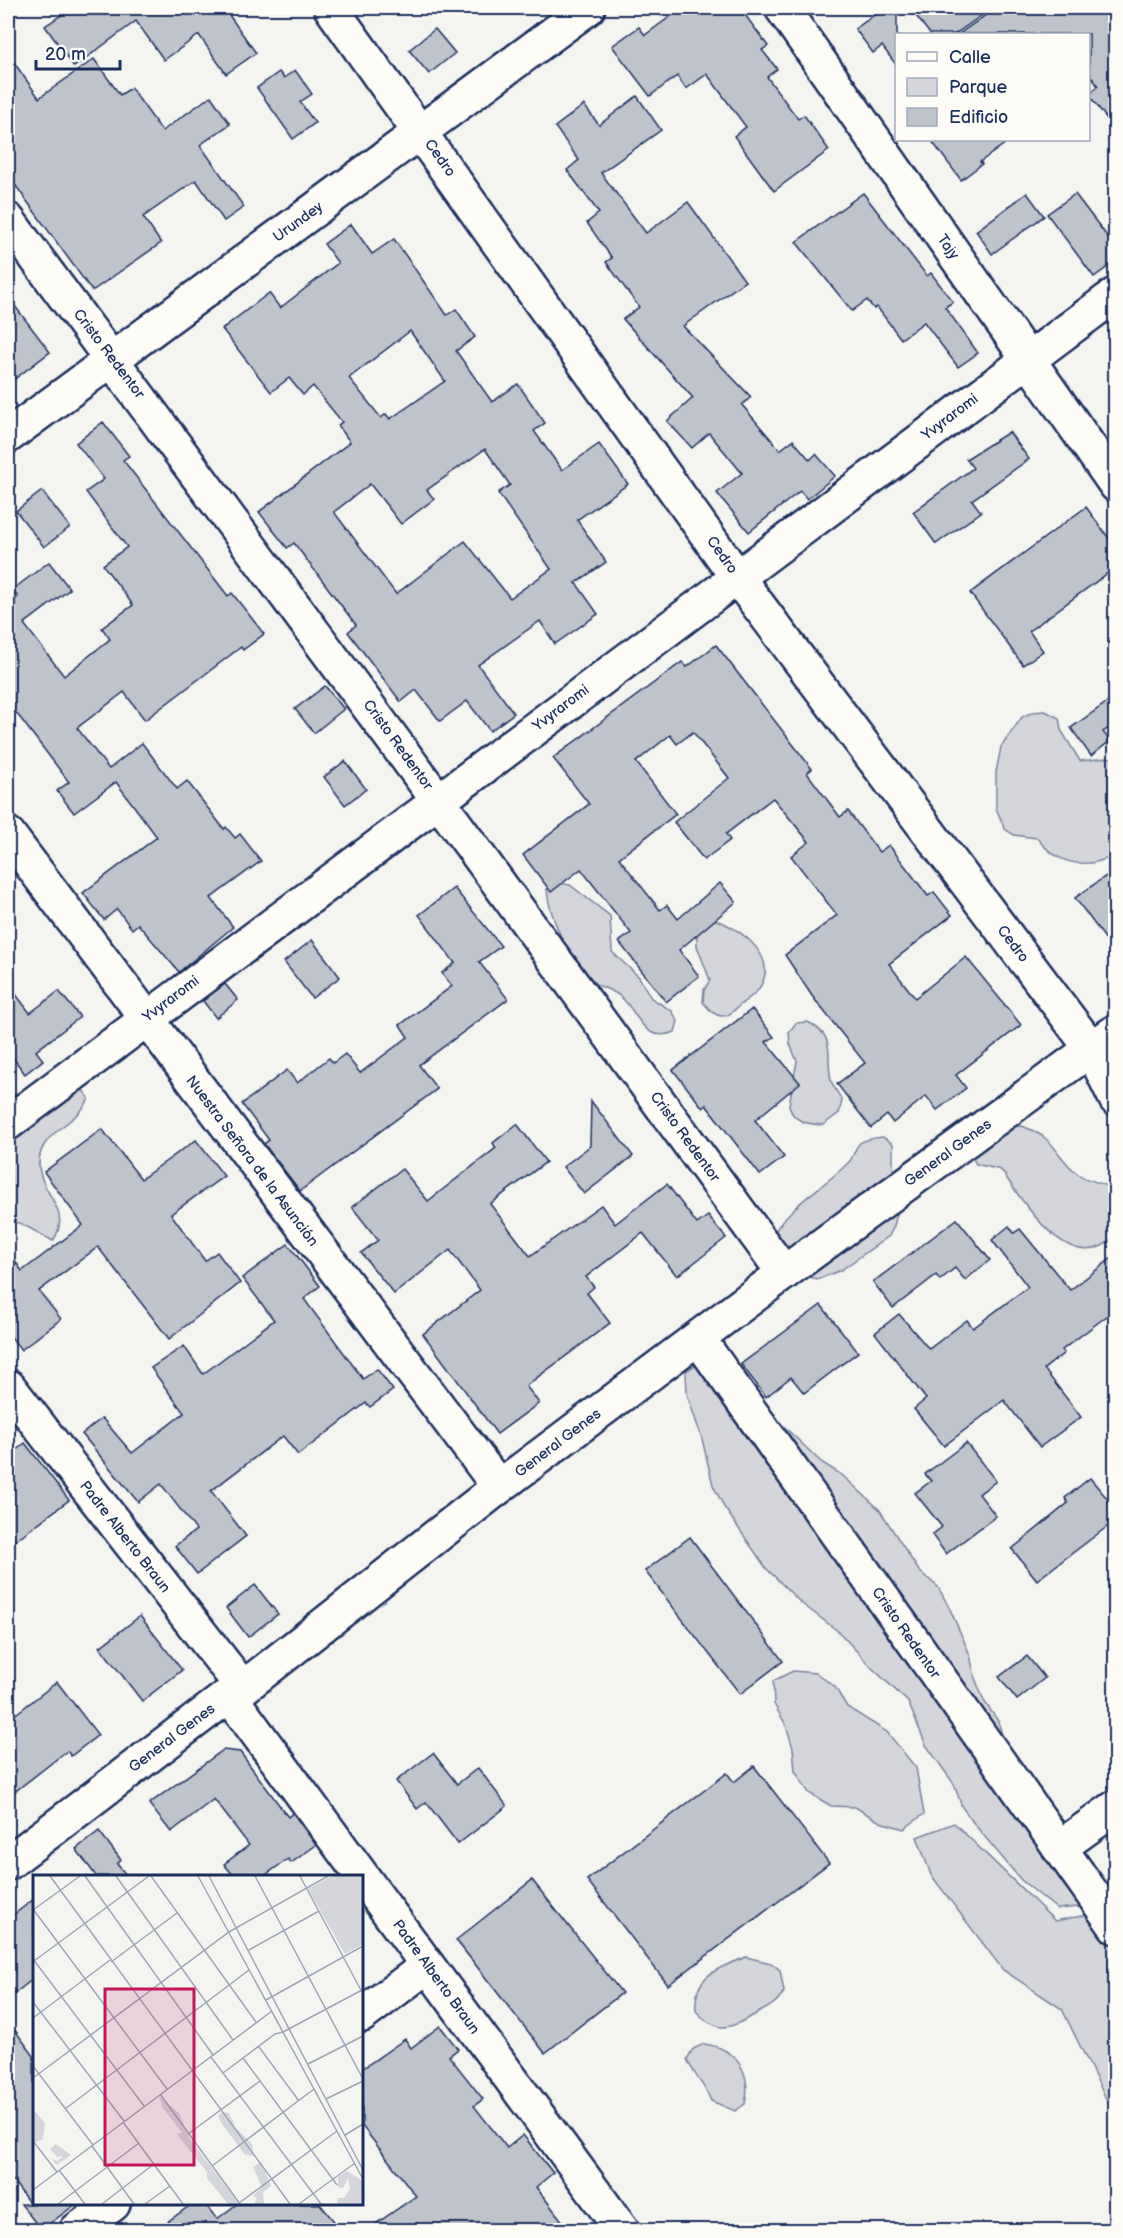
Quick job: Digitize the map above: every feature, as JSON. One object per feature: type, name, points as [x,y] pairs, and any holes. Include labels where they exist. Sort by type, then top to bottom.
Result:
[{"type":"street","name":"Cedro","points":[[331,8],[421,131],[737,577],[1103,1039],[1116,1099]]},
{"type":"street","name":"Urundey","points":[[8,436],[588,8]]},
{"type":"street","name":"Tajy","points":[[782,8],[1026,360],[1116,485]]},
{"type":"street","name":"Cristo Redentor","points":[[8,220],[437,799],[784,1273]]},
{"type":"street","name":"Yvyraromi","points":[[8,1123],[437,799],[1116,294]]},
{"type":"street","name":"Nuestra Señora de la Asunción","points":[[8,834],[144,1019],[499,1487]]},
{"type":"street","name":"General Genes","points":[[8,1863],[236,1691],[499,1487],[784,1273],[1103,1039]]},
{"type":"street","name":"Cristo Redentor","points":[[699,1338],[1116,1927]]},
{"type":"street","name":"Padre Alberto Braun","points":[[8,1386],[236,1691],[427,1966],[621,2230]]},
{"type":"street","points":[[1059,1848],[1116,1807]]},
{"type":"street","points":[[363,2014],[427,1966]]},
{"type":"street","points":[[77,2230],[112,2205]]},
{"type":"green space","points":[[1045,711],[1059,718],[1061,730],[1080,761],[1115,757],[1115,855],[1104,860],[1083,863],[1063,859],[1045,847],[1037,838],[1014,835],[1005,829],[996,808],[996,772],[1001,747],[1022,717],[1033,712]]},
{"type":"green space","points":[[558,883],[570,885],[610,916],[612,952],[639,977],[651,998],[672,1011],[678,1021],[675,1032],[664,1035],[649,1031],[622,998],[590,981],[575,964],[556,925],[548,899],[547,889]]},
{"type":"green space","points":[[714,919],[746,937],[755,946],[765,967],[764,978],[758,990],[731,1013],[724,1016],[713,1012],[703,1002],[704,990],[710,980],[697,946],[697,933]]},
{"type":"green space","points":[[808,1022],[817,1028],[827,1040],[831,1080],[842,1101],[839,1113],[823,1125],[806,1123],[797,1119],[789,1105],[797,1061],[790,1044],[789,1032],[796,1023]]},
{"type":"green space","points":[[82,1089],[89,1098],[84,1107],[52,1135],[41,1152],[40,1174],[60,1220],[53,1241],[22,1224],[8,1220],[8,1111]]},
{"type":"green space","points":[[1022,1126],[1043,1136],[1078,1174],[1103,1184],[1111,1190],[1116,1203],[1115,1236],[1098,1248],[1082,1249],[1065,1244],[1035,1217],[1001,1170],[976,1164],[971,1155],[1009,1127]]},
{"type":"green space","points":[[883,1137],[893,1144],[893,1168],[900,1202],[889,1236],[841,1270],[819,1279],[784,1273],[769,1242],[776,1229],[795,1208],[848,1163],[860,1143],[868,1139]]},
{"type":"green space","points":[[706,1358],[767,1410],[821,1462],[842,1475],[879,1509],[919,1571],[938,1587],[970,1655],[975,1678],[984,1701],[998,1721],[1005,1745],[1092,1886],[1079,1907],[1057,1909],[1021,1880],[962,1807],[954,1784],[926,1745],[908,1702],[839,1632],[801,1603],[766,1568],[724,1507],[713,1485],[702,1439],[687,1394],[686,1371]]},
{"type":"green space","points":[[793,1671],[816,1673],[835,1687],[847,1707],[887,1732],[916,1768],[924,1814],[904,1829],[880,1822],[855,1807],[831,1806],[809,1793],[795,1771],[793,1748],[786,1725],[774,1704],[773,1681]]},
{"type":"green space","points":[[954,1823],[1055,1921],[1097,1913],[1115,1940],[1115,2117],[1062,2009],[1003,1970],[931,1875],[917,1837]]},
{"type":"green space","points":[[746,1957],[771,1963],[780,1970],[784,1992],[771,2006],[738,2023],[724,2027],[711,2024],[696,2011],[696,1999],[703,1981],[717,1970]]},
{"type":"green space","points":[[704,2044],[716,2046],[725,2051],[733,2057],[744,2072],[747,2093],[745,2104],[735,2111],[711,2101],[687,2059],[693,2049]]},
{"type":"building","points":[[72,8],[224,8],[256,53],[226,74],[199,35],[164,60],[136,21],[74,67],[45,26]]},
{"type":"building","points":[[682,8],[740,8],[768,46],[762,50],[777,69],[767,77],[798,119],[804,115],[829,150],[774,191],[734,136],[746,127],[707,74],[686,89],[677,76],[650,96],[612,46],[639,27],[645,35]]},
{"type":"building","points":[[884,8],[897,8],[895,63],[882,46],[873,53],[855,29]]},
{"type":"building","points":[[910,8],[992,8],[956,33],[929,33]]},
{"type":"building","points":[[996,8],[1116,8],[1116,131],[1090,96],[1098,86],[1090,74],[1090,33],[960,33]]},
{"type":"building","points":[[435,29],[455,53],[429,74],[409,50]]},
{"type":"building","points":[[8,54],[39,98],[94,59],[120,95],[131,88],[162,131],[211,96],[230,124],[200,145],[244,207],[224,221],[196,180],[143,217],[161,243],[92,291],[8,175]]},
{"type":"building","points":[[295,70],[312,94],[300,102],[315,123],[293,139],[257,88],[279,72],[284,78]]},
{"type":"building","points":[[637,96],[661,130],[601,173],[646,233],[688,202],[745,281],[683,326],[751,397],[742,405],[780,450],[793,440],[810,460],[816,454],[835,476],[807,499],[800,491],[749,532],[717,493],[742,473],[709,433],[692,448],[667,421],[693,398],[623,319],[639,307],[606,262],[612,258],[587,223],[599,213],[567,170],[579,160],[555,127],[584,105],[599,125]]},
{"type":"building","points":[[932,141],[1009,141],[980,162],[982,164],[961,180]]},
{"type":"building","points":[[863,193],[927,276],[931,273],[953,302],[945,307],[978,353],[958,367],[924,322],[901,339],[877,307],[874,309],[867,300],[852,311],[796,242]]},
{"type":"building","points":[[1027,193],[1044,216],[992,254],[976,231]]},
{"type":"building","points":[[1075,194],[1116,248],[1116,261],[1094,277],[1047,214]]},
{"type":"building","points":[[351,224],[372,254],[394,239],[447,315],[456,309],[475,337],[456,351],[492,402],[518,384],[545,423],[534,431],[562,470],[599,444],[628,484],[577,520],[606,562],[576,583],[598,614],[555,644],[540,621],[478,665],[514,713],[490,731],[467,701],[440,721],[416,690],[401,702],[348,632],[356,625],[294,543],[287,548],[259,512],[350,442],[338,425],[342,422],[313,386],[303,395],[289,378],[271,392],[222,329],[269,293],[280,308],[338,263],[324,244]],"holes":[[[410,331],[445,381],[390,419],[386,414],[381,418],[349,378]],[[485,449],[510,485],[498,493],[551,569],[510,598],[465,541],[396,594],[334,512],[370,484],[401,524],[434,499],[427,490]]]},
{"type":"building","points":[[8,297],[50,352],[8,384]]},
{"type":"building","points":[[103,422],[129,456],[123,460],[228,596],[232,593],[264,634],[243,650],[241,647],[145,720],[124,692],[77,728],[109,769],[142,743],[177,789],[187,781],[224,829],[226,827],[235,838],[240,834],[261,861],[211,898],[233,927],[179,972],[138,924],[132,929],[117,909],[104,920],[83,893],[157,837],[116,782],[74,813],[57,791],[69,782],[8,702],[8,602],[9,604],[18,597],[12,590],[49,562],[70,589],[24,624],[64,676],[110,639],[102,628],[133,605],[103,565],[127,547],[86,492],[104,479],[76,443]]},
{"type":"building","points":[[1009,432],[1029,459],[972,500],[981,512],[936,544],[913,512],[973,468],[966,459]]},
{"type":"building","points":[[42,491],[70,527],[44,547],[16,511]]},
{"type":"building","points":[[1086,507],[1116,548],[1116,567],[1029,631],[1043,651],[1023,665],[970,593]]},
{"type":"building","points":[[716,645],[812,769],[807,773],[840,817],[848,811],[879,852],[889,845],[928,896],[934,892],[952,915],[889,964],[915,998],[966,957],[1021,1025],[956,1075],[966,1088],[937,1110],[926,1096],[893,1123],[887,1115],[871,1128],[837,1084],[865,1063],[812,996],[785,955],[837,915],[791,856],[809,842],[773,798],[726,834],[730,840],[704,860],[674,822],[729,778],[693,732],[677,744],[670,735],[636,762],[676,814],[619,858],[660,910],[667,905],[678,919],[720,883],[736,902],[679,950],[699,976],[666,1002],[619,942],[631,933],[581,869],[551,892],[523,855],[589,804],[553,758],[682,662],[687,667]]},
{"type":"building","points":[[325,686],[344,709],[314,733],[295,709]]},
{"type":"building","points":[[1116,696],[1116,723],[1103,732],[1110,741],[1091,756],[1071,728]]},
{"type":"building","points":[[345,761],[366,789],[345,805],[324,777]]},
{"type":"building","points":[[1106,876],[1116,888],[1116,953],[1075,898]]},
{"type":"building","points":[[454,888],[501,946],[479,962],[508,999],[419,1065],[437,1089],[300,1191],[264,1144],[269,1140],[242,1104],[287,1070],[297,1083],[329,1058],[333,1063],[345,1054],[360,1073],[408,1037],[400,1025],[452,986],[442,973],[455,963],[419,915]]},
{"type":"building","points":[[312,940],[340,977],[312,998],[284,962]]},
{"type":"building","points":[[8,984],[30,1013],[59,991],[80,1017],[36,1051],[43,1060],[25,1074],[8,1051]]},
{"type":"building","points":[[225,984],[238,1000],[216,1018],[203,1001]]},
{"type":"building","points":[[752,1009],[774,1037],[766,1042],[800,1083],[755,1120],[784,1157],[760,1175],[706,1105],[703,1108],[673,1070]]},
{"type":"building","points":[[591,1101],[633,1156],[584,1194],[563,1167],[590,1146]]},
{"type":"building","points":[[517,1124],[546,1162],[490,1204],[530,1256],[601,1205],[615,1224],[667,1184],[697,1224],[708,1216],[726,1238],[677,1276],[643,1233],[586,1277],[594,1287],[587,1293],[610,1323],[526,1386],[539,1403],[497,1434],[423,1334],[480,1290],[450,1250],[394,1294],[361,1253],[378,1240],[352,1207],[402,1169],[428,1201],[496,1148],[493,1143]]},
{"type":"building","points":[[102,1129],[141,1179],[196,1140],[224,1176],[171,1214],[205,1261],[217,1252],[240,1283],[169,1339],[98,1247],[39,1291],[61,1319],[21,1350],[8,1333],[8,1251],[22,1271],[83,1225],[44,1172]]},
{"type":"building","points":[[957,1219],[990,1260],[965,1280],[955,1268],[940,1280],[936,1275],[893,1308],[873,1282]]},
{"type":"building","points":[[1009,1226],[1014,1233],[1020,1229],[1070,1290],[1116,1255],[1116,1309],[1062,1350],[1064,1353],[1044,1369],[1081,1417],[1040,1447],[1004,1400],[944,1446],[914,1409],[926,1399],[875,1333],[899,1314],[929,1349],[967,1320],[973,1328],[1028,1287],[992,1240]]},
{"type":"building","points":[[288,1244],[320,1286],[304,1299],[363,1379],[377,1369],[393,1390],[370,1407],[366,1403],[298,1455],[283,1436],[211,1491],[246,1536],[197,1574],[175,1546],[196,1530],[161,1484],[138,1502],[82,1434],[102,1418],[132,1453],[184,1413],[151,1368],[184,1346],[203,1374],[274,1320],[242,1278]]},
{"type":"building","points":[[821,1305],[858,1352],[804,1393],[791,1377],[766,1397],[741,1364]]},
{"type":"building","points":[[25,1443],[69,1500],[8,1546],[8,1457]]},
{"type":"building","points":[[966,1443],[996,1481],[979,1494],[996,1516],[946,1554],[932,1535],[942,1527],[915,1493],[931,1481],[925,1474]]},
{"type":"building","points":[[1090,1478],[1116,1509],[1116,1520],[1037,1580],[1012,1549],[1068,1503],[1065,1498]]},
{"type":"building","points":[[690,1537],[783,1661],[740,1694],[645,1571]]},
{"type":"building","points":[[255,1585],[278,1614],[248,1637],[226,1608]]},
{"type":"building","points":[[140,1616],[182,1670],[142,1701],[100,1647]]},
{"type":"building","points":[[1027,1656],[1045,1678],[1017,1700],[999,1677]]},
{"type":"building","points":[[57,1682],[98,1735],[71,1756],[67,1751],[8,1797],[8,1720]]},
{"type":"building","points":[[223,1750],[240,1752],[288,1817],[293,1813],[316,1845],[291,1863],[288,1859],[265,1875],[233,1875],[224,1864],[249,1845],[214,1799],[171,1832],[149,1804]]},
{"type":"building","points":[[433,1753],[457,1784],[478,1768],[507,1806],[458,1844],[426,1802],[417,1809],[396,1781]]},
{"type":"building","points":[[754,1766],[829,1863],[668,1985],[587,1880],[727,1773],[734,1782]]},
{"type":"building","points":[[99,1831],[121,1860],[117,1864],[126,1875],[95,1875],[76,1849]]},
{"type":"building","points":[[532,1880],[622,1993],[545,2053],[456,1940]]},
{"type":"building","points":[[33,1900],[33,1979],[8,1999],[8,1919]]},
{"type":"building","points":[[8,2021],[33,2055],[33,2205],[75,2205],[41,2230],[21,2204],[30,2204],[8,2174]]},
{"type":"building","points":[[440,2026],[458,2049],[449,2056],[483,2099],[474,2106],[507,2148],[523,2135],[553,2173],[536,2187],[569,2230],[367,2230],[416,2196],[363,2127],[363,2068],[405,2039],[411,2048]]},
{"type":"building","points":[[191,2205],[206,2205],[217,2219],[236,2205],[321,2205],[341,2230],[156,2230]]}]
